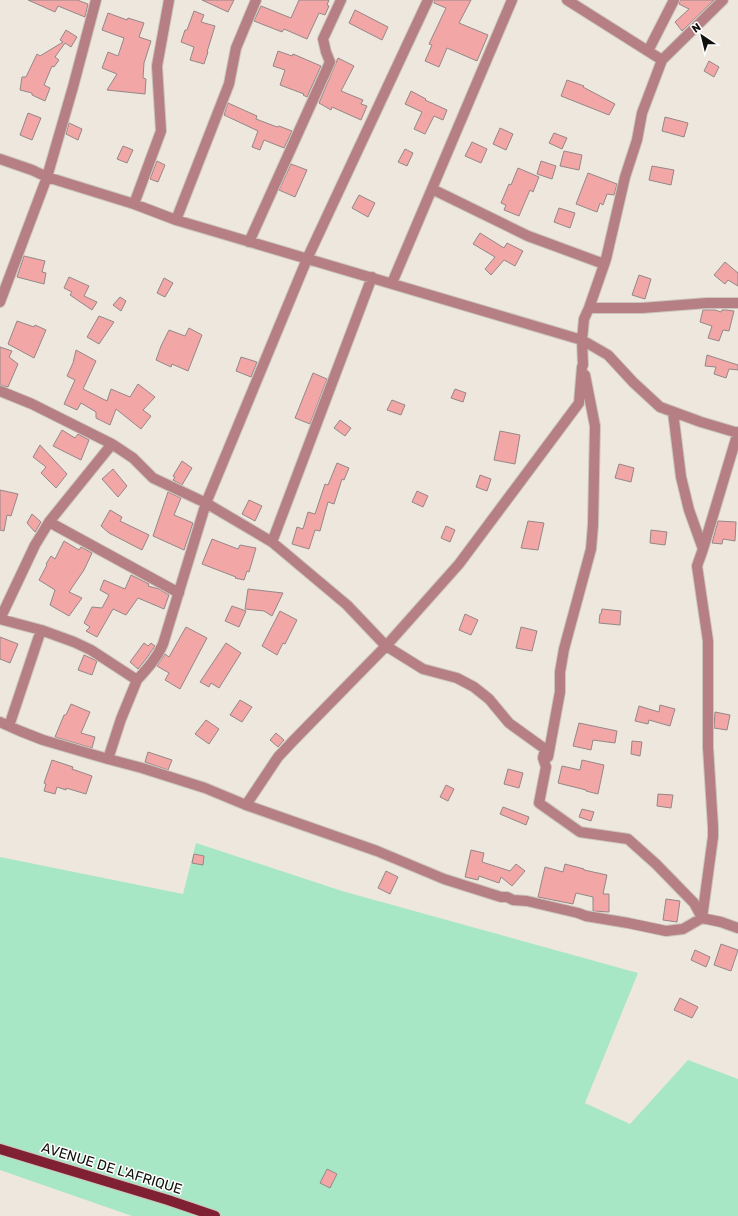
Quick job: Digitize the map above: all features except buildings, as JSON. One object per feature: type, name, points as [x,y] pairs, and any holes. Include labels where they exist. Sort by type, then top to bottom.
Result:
[{"type":"main road","name":"AVENUE DE L'AFRIQUE","points":[[0,1149],[168,1200],[215,1216]]},
{"type":"street","points":[[0,302],[47,176],[96,0]]},
{"type":"street","points":[[134,204],[161,131],[157,66],[169,0]]},
{"type":"street","points":[[176,220],[229,84],[236,48],[256,0]]},
{"type":"street","points":[[249,242],[330,62],[323,39],[341,0]]},
{"type":"street","points":[[108,759],[121,719],[137,680],[153,662],[160,651],[206,503],[307,259],[428,0]]},
{"type":"street","points":[[392,283],[512,0]]},
{"type":"street","points":[[566,0],[662,60]]},
{"type":"street","points":[[648,51],[674,0]]},
{"type":"street","points":[[702,918],[697,906],[689,897],[628,839],[580,832],[539,803],[560,692],[560,672],[564,649],[590,548],[593,525],[595,426],[583,365],[582,340],[584,318],[589,308],[604,264],[625,177],[637,140],[642,113],[662,60],[723,0]]},
{"type":"street","points":[[0,159],[134,204],[176,220],[582,340],[608,355],[660,408],[738,433],[697,566],[708,641],[708,747],[713,827],[713,837],[702,918]]},
{"type":"street","points":[[432,189],[528,236],[604,264]]},
{"type":"street","points":[[272,542],[372,277]]},
{"type":"street","points":[[589,308],[642,308],[707,303],[738,303]]},
{"type":"street","points":[[246,805],[278,757],[386,646],[459,564],[579,403],[583,365]]},
{"type":"street","points":[[0,391],[32,404],[112,444],[133,458],[153,478],[206,503],[272,542],[347,605],[386,646],[423,669],[457,678],[474,687],[489,699],[509,723],[545,749],[543,758],[546,767]]},
{"type":"street","points":[[673,412],[681,477],[689,510],[702,549]]},
{"type":"street","points":[[112,444],[49,522],[35,545],[0,619],[41,630],[74,642],[91,650],[137,680]]},
{"type":"street","points":[[49,522],[179,593]]},
{"type":"street","points":[[41,630],[4,724],[43,740],[142,768],[205,788],[246,805],[377,851],[444,880],[501,897],[527,901],[586,916],[666,931],[683,929],[702,918],[721,922],[738,928]]},
{"type":"green space","points":[[196,843],[342,891],[638,973],[585,1103],[630,1124],[688,1060],[738,1079],[738,1216],[132,1216],[0,1170],[0,857],[183,894]]}]
